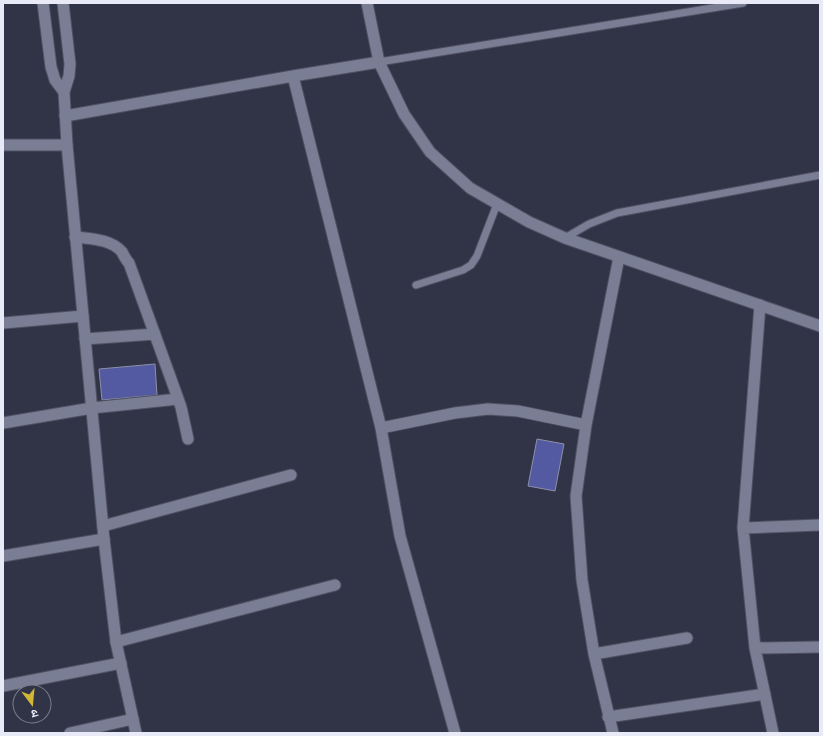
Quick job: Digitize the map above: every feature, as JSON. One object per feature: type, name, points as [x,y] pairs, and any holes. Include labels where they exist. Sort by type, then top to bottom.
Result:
[{"type":"street","points":[[43,3],[54,80],[64,92]]},
{"type":"street","points":[[63,3],[70,64],[69,76],[64,92],[67,145],[104,539],[116,642],[136,733]]},
{"type":"street","points":[[367,3],[379,62],[404,114],[430,152],[470,188],[529,222],[565,238],[820,326]]},
{"type":"street","points":[[65,116],[379,62]]},
{"type":"street","points":[[293,76],[381,428],[400,536],[455,733]]},
{"type":"street","points":[[3,145],[67,145]]},
{"type":"street","points":[[75,237],[99,240],[111,244],[121,252],[129,263],[181,407],[188,438]]},
{"type":"street","points":[[613,733],[594,654],[582,580],[576,496],[586,425],[619,257]]},
{"type":"street","points":[[760,306],[744,528],[755,648],[773,733]]},
{"type":"street","points":[[3,324],[83,316]]},
{"type":"street","points":[[85,339],[155,334]]},
{"type":"street","points":[[3,423],[92,408],[178,399]]},
{"type":"street","points":[[381,428],[455,413],[488,409],[518,411],[586,425]]},
{"type":"street","points":[[103,526],[291,475]]},
{"type":"street","points":[[744,528],[820,525]]},
{"type":"street","points":[[3,556],[104,539]]},
{"type":"street","points":[[116,642],[335,585]]},
{"type":"street","points":[[594,654],[686,638]]},
{"type":"street","points":[[755,648],[820,646]]},
{"type":"street","points":[[3,686],[121,663]]},
{"type":"street","points":[[608,717],[765,694]]},
{"type":"street","points":[[70,733],[133,719]]},
{"type":"lane","points":[[379,62],[743,3]]},
{"type":"lane","points":[[565,238],[589,224],[617,214],[820,175]]},
{"type":"lane","points":[[416,285],[463,270],[471,265],[477,256],[497,204]]},
{"type":"building","points":[[155,364],[157,395],[102,400],[99,369]]},
{"type":"building","points":[[537,439],[564,444],[555,491],[528,486]]}]
